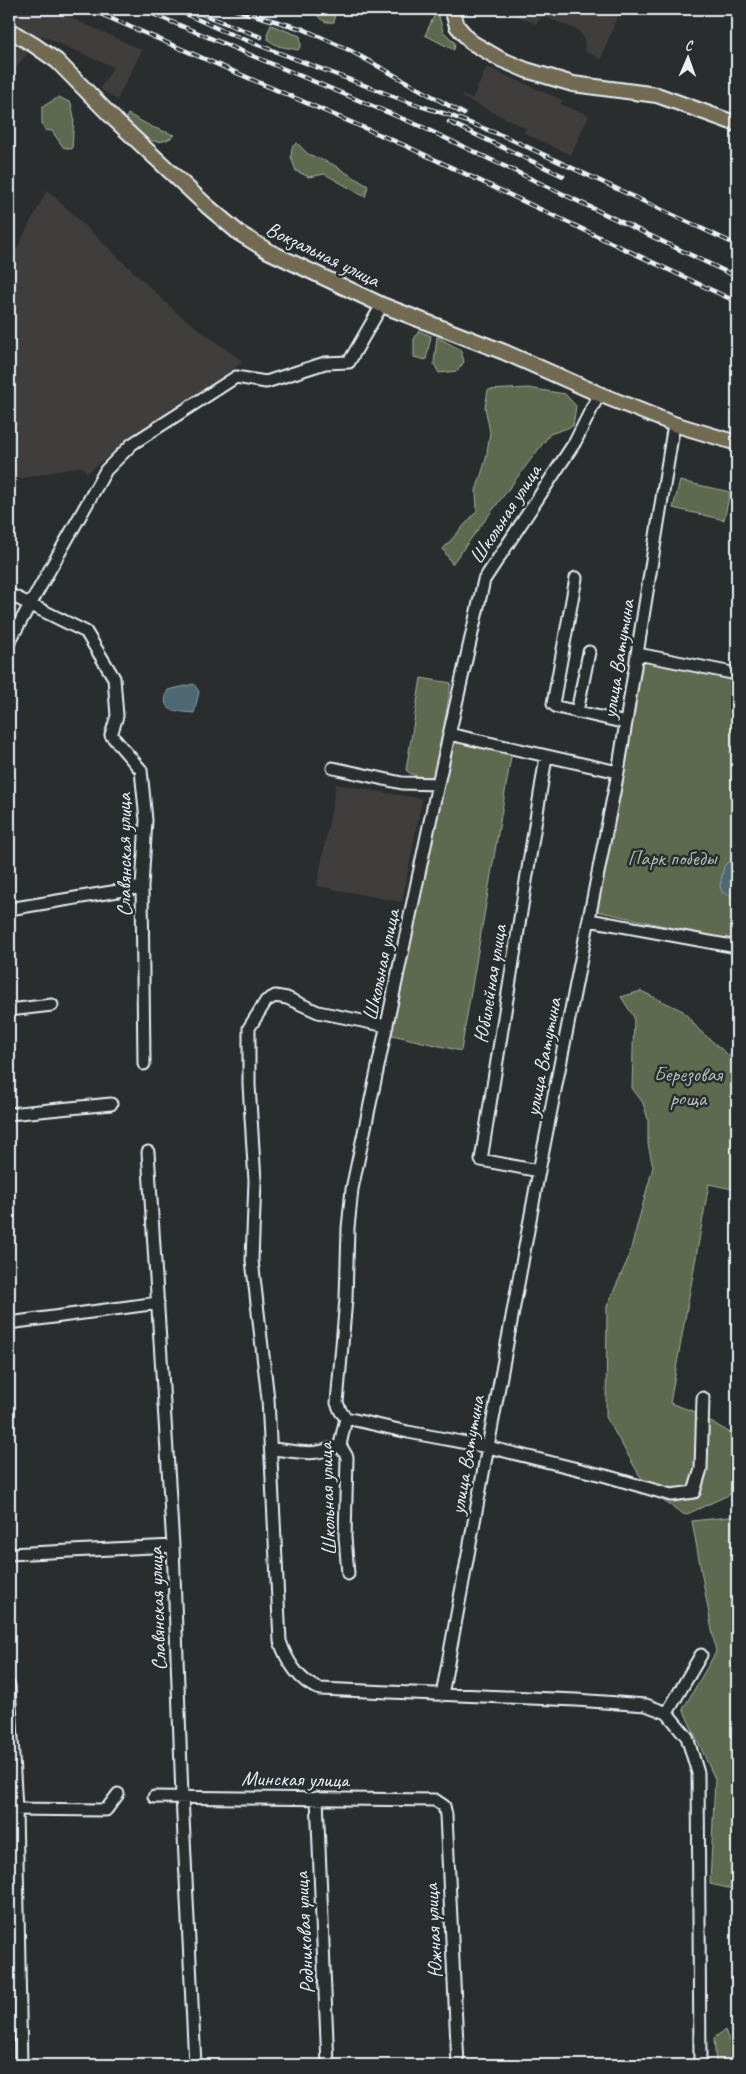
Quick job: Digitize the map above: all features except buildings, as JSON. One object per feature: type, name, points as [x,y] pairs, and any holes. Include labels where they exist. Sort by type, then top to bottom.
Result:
[{"type":"main road","points":[[452,9],[457,26],[466,37],[490,53],[526,70],[573,84],[657,95],[737,124]]},
{"type":"main road","name":"Вокзальная улица","points":[[9,30],[34,44],[57,61],[207,206],[239,232],[284,260],[382,305],[504,352],[599,394],[674,424],[737,443]]},
{"type":"street","points":[[9,642],[106,470],[132,444],[236,377],[250,381],[266,382],[325,364],[348,362],[382,305]]},
{"type":"street","name":"Школьная улица","points":[[348,1574],[345,1537],[347,1457],[340,1445],[346,1418],[337,1403],[337,1392],[346,1298],[349,1215],[352,1189],[438,784],[484,580],[574,442],[599,394]]},
{"type":"street","name":"улица Ватутина","points":[[442,1695],[539,1171],[618,772],[674,424]]},
{"type":"street","points":[[576,578],[552,700],[557,708],[626,723]]},
{"type":"street","name":"Славянская улица","points":[[9,594],[86,632],[114,678],[117,716],[111,736],[141,770],[146,820],[142,887],[144,1064]]},
{"type":"street","points":[[577,712],[589,652]]},
{"type":"street","points":[[638,654],[737,674]]},
{"type":"street","points":[[449,734],[618,772]]},
{"type":"street","name":"Юбилейная улица","points":[[539,1171],[481,1160],[546,757]]},
{"type":"street","points":[[333,768],[402,783],[438,784]]},
{"type":"street","points":[[9,909],[142,887]]},
{"type":"street","points":[[589,920],[737,947]]},
{"type":"street","points":[[387,1026],[318,1012],[288,998],[275,996],[266,1002],[249,1028],[249,1085],[255,1181],[252,1260],[268,1399],[280,1641],[290,1662],[308,1683],[320,1689],[646,1705],[667,1713],[687,1737],[698,1774],[700,2065]]},
{"type":"street","points":[[9,1010],[52,1005]]},
{"type":"street","points":[[9,1114],[110,1104]]},
{"type":"street","name":"Славянская улица","points":[[148,1152],[173,1546],[182,1796],[195,2065]]},
{"type":"street","points":[[9,1323],[158,1303]]},
{"type":"street","points":[[346,1418],[488,1447],[606,1476],[671,1495],[694,1492],[701,1469],[703,1398]]},
{"type":"street","points":[[271,1449],[309,1454],[325,1452],[340,1445]]},
{"type":"street","points":[[9,1554],[173,1546]]},
{"type":"street","points":[[667,1713],[701,1655]]},
{"type":"street","points":[[9,1686],[21,2065]]},
{"type":"street","points":[[12,1809],[106,1810],[118,1794]]},
{"type":"street","name":"Минская улица","points":[[154,1797],[435,1800]]},
{"type":"street","name":"Родниковая улица","points":[[316,1798],[328,2065]]},
{"type":"street","name":"Южная улица","points":[[435,1800],[444,1806],[446,1816],[458,2065]]},
{"type":"shaded area","points":[[9,9],[51,9],[142,50],[117,100],[100,89],[113,67],[42,36],[9,76],[9,56],[31,31],[9,22]]},
{"type":"shaded area","points":[[501,9],[620,9],[601,59],[585,51],[584,38],[578,30],[542,16],[536,24]]},
{"type":"shaded area","points":[[487,67],[562,100],[560,104],[589,115],[571,155],[524,133],[526,128],[462,97],[463,95],[472,99]]},
{"type":"shaded area","points":[[47,190],[177,313],[243,362],[142,434],[140,431],[87,473],[82,466],[9,481],[9,264]]},
{"type":"shaded area","points":[[336,784],[422,799],[402,902],[317,886]]},
{"type":"green space","points":[[320,9],[335,9],[334,22],[320,19],[317,15]]},
{"type":"green space","points":[[436,12],[438,13],[443,31],[455,43],[454,50],[425,35]]},
{"type":"green space","points":[[271,25],[300,36],[301,46],[298,50],[278,46],[268,40],[267,34]]},
{"type":"green space","points":[[59,97],[71,103],[74,117],[72,149],[63,147],[52,131],[45,130],[42,124],[42,107]]},
{"type":"green space","points":[[128,114],[152,127],[174,135],[168,140],[154,141],[147,139],[140,135],[130,124],[126,118]]},
{"type":"green space","points":[[297,143],[308,154],[332,164],[368,186],[365,197],[325,174],[309,177],[296,171],[291,157],[292,147]]},
{"type":"green space","points":[[419,331],[431,336],[426,360],[414,357],[414,339]]},
{"type":"green space","points":[[437,337],[461,350],[464,362],[457,371],[439,373],[434,364]]},
{"type":"green space","points":[[528,388],[565,394],[576,406],[573,426],[550,434],[452,564],[443,549],[477,511],[476,491],[486,459],[490,432],[485,407],[488,390]]},
{"type":"green space","points":[[680,481],[730,492],[724,520],[673,508]]},
{"type":"green space","name":"Парк победы","points":[[641,659],[737,679],[737,942],[597,911]]},
{"type":"green space","points":[[421,678],[451,683],[436,776],[416,776],[406,770]]},
{"type":"green space","points":[[450,736],[512,751],[461,1051],[388,1034]]},
{"type":"green space","name":"Березовая роща","points":[[641,991],[683,1011],[699,1030],[733,1059],[737,1059],[737,1190],[709,1184],[670,1403],[695,1412],[732,1434],[737,1447],[737,1489],[733,1493],[685,1515],[662,1500],[640,1476],[606,1417],[607,1306],[628,1259],[653,1167],[648,1144],[648,1119],[643,1103],[632,1088],[634,1017],[621,997]]},
{"type":"green space","points":[[737,1516],[737,1890],[710,1884],[715,1779],[683,1709],[716,1652],[692,1521]]},
{"type":"green space","points":[[725,2030],[734,2054],[737,2049],[737,2065],[716,2065],[714,2038]]},
{"type":"water","points":[[194,684],[199,692],[194,713],[176,711],[168,707],[166,698],[168,690]]},
{"type":"water","points":[[728,862],[737,863],[736,892],[729,895],[722,892],[720,886],[724,866]]},
{"type":"railway","points":[[89,9],[406,146],[737,302]]},
{"type":"railway","points":[[141,9],[420,126],[737,277]]},
{"type":"railway","points":[[175,9],[261,46],[506,137],[737,245]]},
{"type":"railway","points":[[233,9],[303,29],[349,50],[464,114]]},
{"type":"railway","points":[[199,13],[261,37]]},
{"type":"railway","points":[[449,122],[563,176]]}]
